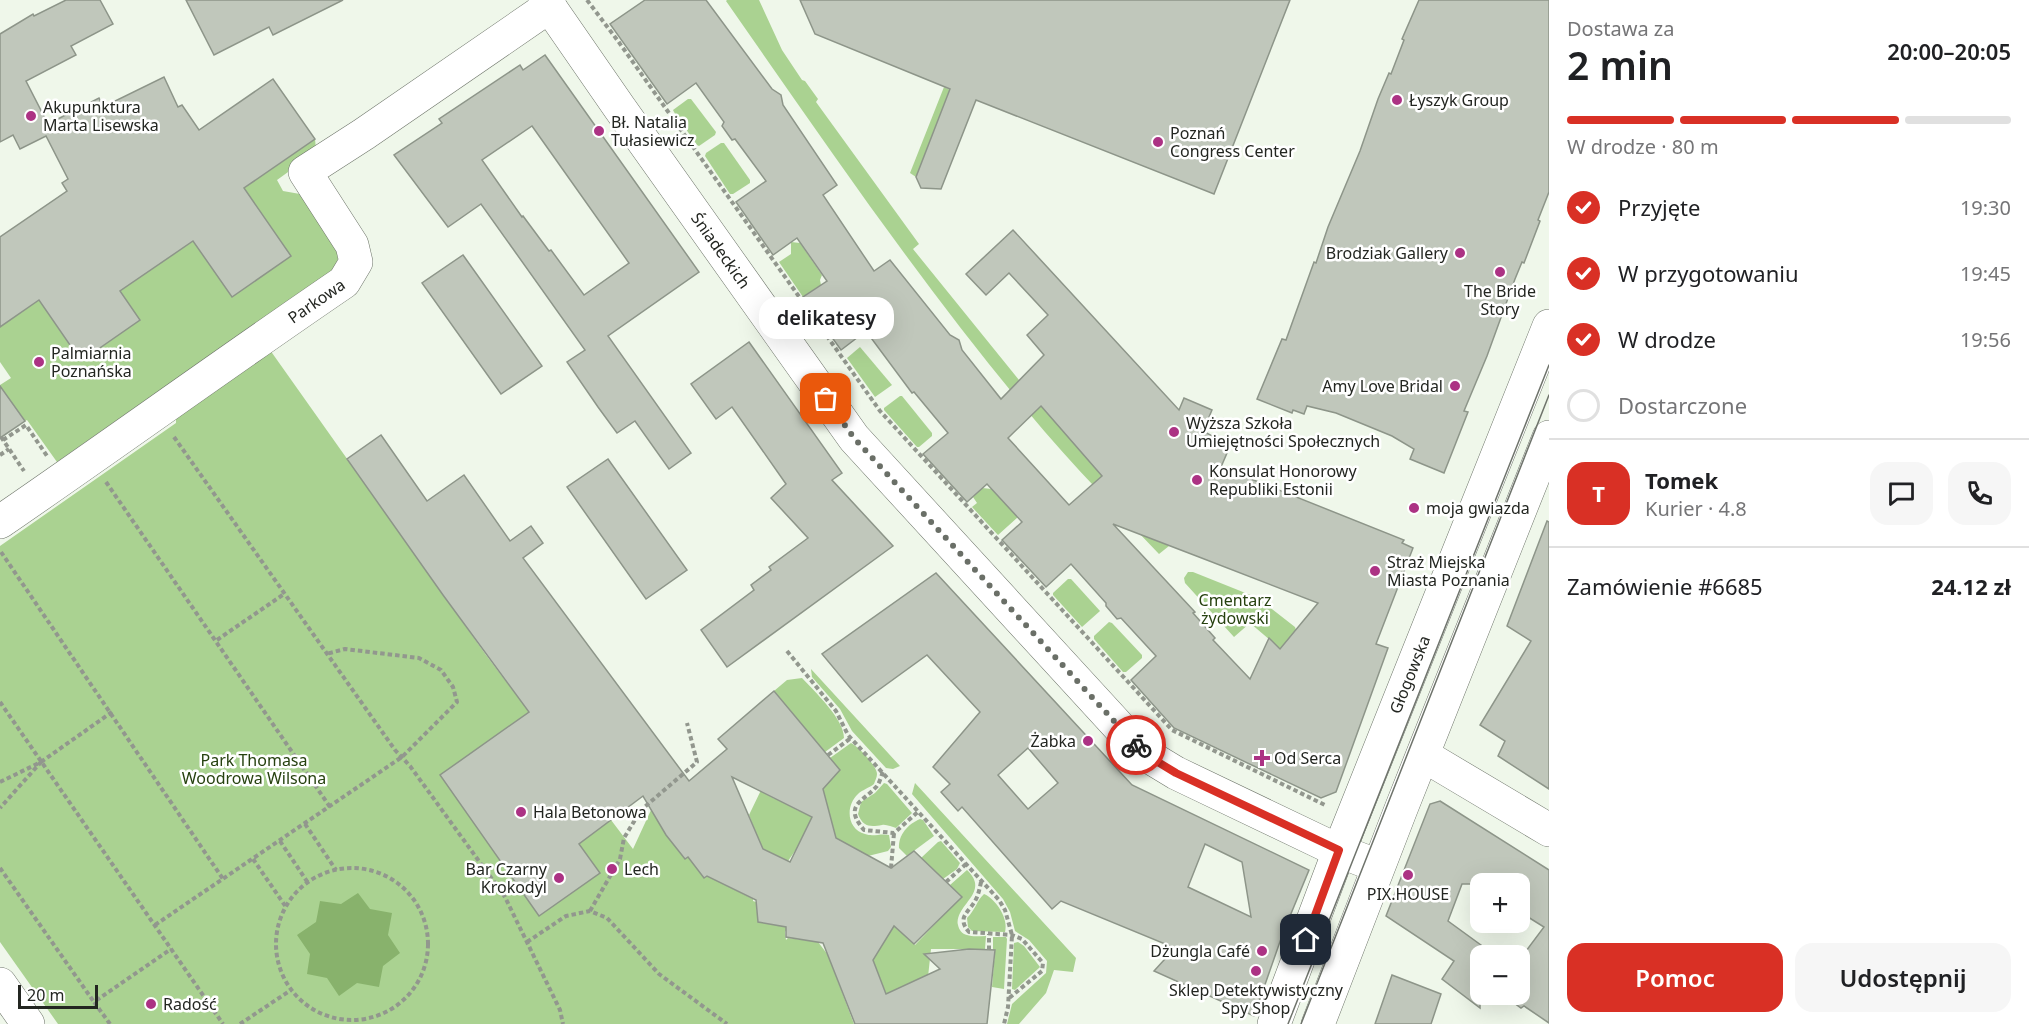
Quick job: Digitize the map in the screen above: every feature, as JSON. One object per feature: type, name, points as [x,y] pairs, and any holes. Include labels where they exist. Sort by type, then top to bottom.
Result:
[{"type":"street","name":"Parkowa","points":[[0,522],[158,413],[220,366],[344,282],[356,262],[352,245],[305,172],[548,3]]},
{"type":"street","name":"Śniadeckich","points":[[548,3],[854,438],[1143,753],[1176,773],[1378,866]]},
{"type":"street","name":"Głogowska","points":[[1274,1024],[1339,850],[1549,326]]},
{"type":"street","points":[[1318,1024],[1378,866],[1549,437]]},
{"type":"street","points":[[1423,755],[1549,830]]},
{"type":"street","points":[[0,984],[28,1024]]},
{"type":"path","points":[[587,0],[880,411],[1172,730],[1327,806]]},
{"type":"path","points":[[158,413],[326,654],[505,897],[560,1010],[563,1024]]},
{"type":"path","points":[[24,471],[2,439],[26,425],[63,479]]},
{"type":"path","points":[[0,455],[9,449]]},
{"type":"path","points":[[90,460],[217,640],[330,807]]},
{"type":"path","points":[[0,550],[112,712],[223,879]]},
{"type":"path","points":[[217,640],[284,594]]},
{"type":"path","points":[[155,925],[402,757],[457,702],[453,687],[441,670],[419,658],[345,650],[326,654]]},
{"type":"path","points":[[786,651],[836,711],[851,738],[999,900],[1005,910],[1012,935],[1004,1024]]},
{"type":"path","points":[[0,702],[223,1024]]},
{"type":"path","points":[[0,782],[41,762],[112,712]]},
{"type":"path","points":[[590,911],[620,859],[624,838],[641,810],[697,762],[687,723]]},
{"type":"path","points":[[828,755],[851,738]]},
{"type":"path","points":[[0,808],[41,762]]},
{"type":"path","points":[[883,772],[878,785],[858,802],[854,812],[864,830],[894,833]]},
{"type":"path","points":[[891,868],[894,833],[919,811]]},
{"type":"path","points":[[305,824],[336,870]]},
{"type":"path","points":[[279,840],[308,883]]},
{"type":"path","points":[[253,859],[286,907]]},
{"type":"path","points":[[946,882],[966,864]]},
{"type":"path","points":[[0,868],[110,1024]]},
{"type":"path","points":[[343,868],[369,869],[394,879],[413,897],[425,921],[429,948],[423,974],[408,996],[387,1012],[361,1020],[335,1018],[310,1008],[291,990],[279,969],[275,940],[281,914],[296,892],[308,883],[317,876],[343,868]]},
{"type":"path","points":[[981,881],[977,897],[964,915],[963,924],[969,932],[1012,935],[1022,939],[1044,966],[1008,999]]},
{"type":"path","points":[[527,942],[566,916],[590,911],[607,918],[659,974],[727,1024]]},
{"type":"path","points":[[989,934],[989,950]]},
{"type":"path","points":[[94,1002],[171,949]]},
{"type":"path","points":[[240,1024],[291,990]]},
{"type":"path","points":[[334,1024],[335,1018]]},
{"type":"green space","points":[[727,0],[759,0],[782,50],[818,99],[816,102],[919,244],[913,249],[1019,380],[1162,542],[1169,546],[1159,554],[1059,448],[961,328],[841,166]]},
{"type":"green space","points":[[944,87],[950,90],[916,177],[910,173]]},
{"type":"green space","points":[[691,99],[716,132],[699,146],[673,110]]},
{"type":"green space","points":[[315,139],[316,149],[313,154],[277,180],[283,191],[300,194],[336,245],[338,259],[334,269],[57,462],[27,420],[25,421],[10,401],[0,402],[0,385],[11,378],[0,362],[0,327],[39,300],[81,361],[120,291],[193,241],[290,256],[244,188]]},
{"type":"green space","points":[[724,143],[750,180],[750,183],[733,194],[730,194],[705,156]]},
{"type":"green space","points":[[791,242],[800,243],[822,275],[821,285],[803,297],[779,262],[791,254]]},
{"type":"green space","points":[[860,347],[892,385],[875,397],[847,358]]},
{"type":"green space","name":"Park Thomasa Woodrowa Wilsona","points":[[270,350],[486,655],[633,849],[651,810],[670,829],[665,833],[685,859],[703,848],[704,878],[707,876],[753,899],[756,902],[758,922],[788,927],[785,932],[786,940],[788,938],[818,942],[828,955],[854,1024],[58,1024],[0,942],[0,546],[176,423],[176,415]]},
{"type":"green space","points":[[900,396],[932,433],[932,436],[919,447],[884,410]]},
{"type":"green space","points":[[982,488],[992,489],[1018,517],[998,535],[972,507],[977,503],[973,497]]},
{"type":"green space","name":"Cmentarz żydowski","points":[[1188,572],[1258,598],[1295,627],[1296,630],[1285,653],[1250,623],[1234,637],[1185,583],[1184,578]]},
{"type":"green space","points":[[1068,579],[1071,579],[1100,611],[1082,627],[1053,595]]},
{"type":"green space","points":[[1109,622],[1142,655],[1142,658],[1126,672],[1123,672],[1094,639],[1094,636]]},
{"type":"green space","points":[[811,669],[900,766],[893,769],[886,768],[852,731],[840,709],[812,677]]},
{"type":"green space","points":[[802,678],[828,706],[843,731],[844,738],[825,752],[774,691],[787,680]]},
{"type":"green space","points":[[851,743],[867,757],[877,774],[874,784],[854,799],[850,811],[851,822],[854,827],[865,834],[889,835],[891,847],[888,851],[868,856],[808,825],[800,842],[807,846],[802,855],[795,851],[788,861],[762,849],[756,840],[758,838],[749,815],[763,786],[768,788],[766,794],[775,799],[778,793],[786,797],[784,803],[799,811],[840,770],[830,758]]},
{"type":"green space","points":[[884,783],[912,813],[896,828],[885,825],[867,825],[858,814],[861,802],[875,793]]},
{"type":"green space","points":[[915,783],[1076,958],[1073,972],[1054,970],[1046,993],[1019,1024],[1007,1024],[1012,1004],[1046,973],[1047,961],[1029,940],[1015,931],[1010,912],[1003,899],[912,794]]},
{"type":"green space","points":[[920,819],[934,836],[907,856],[899,848],[900,839],[908,827]]},
{"type":"green space","points":[[941,841],[960,863],[957,869],[943,879],[921,858]]},
{"type":"green space","points":[[967,870],[973,878],[974,892],[962,911],[958,925],[965,934],[986,936],[985,949],[931,949],[928,977],[887,996],[871,955],[894,926],[915,945],[961,897],[950,885]]},
{"type":"green space","points":[[984,894],[993,900],[1000,910],[1005,921],[1005,932],[972,931],[968,927],[967,918]]},
{"type":"green space","points":[[993,937],[1006,937],[1007,939],[1004,989],[992,987],[995,950],[993,950]]},
{"type":"green space","points":[[1018,942],[1024,946],[1040,967],[1015,990],[1012,989],[1014,943]]},
{"type":"shaded area","points":[[358,893],[370,909],[392,913],[388,935],[400,953],[383,966],[379,987],[357,983],[339,996],[327,978],[307,974],[310,954],[297,935],[316,922],[320,901],[341,904]]},
{"type":"building","name":"Palmiarnia Poznańska","points":[[66,0],[100,0],[113,24],[71,46],[76,55],[26,81],[48,124],[99,98],[103,107],[164,77],[178,107],[182,105],[199,130],[273,79],[315,139],[244,188],[291,256],[232,297],[193,241],[120,291],[140,320],[81,361],[39,300],[0,327],[0,237],[67,191],[62,183],[68,179],[46,136],[20,149],[13,135],[0,142],[0,34],[33,14],[34,16]]},
{"type":"building","points":[[186,0],[343,0],[273,35],[269,27],[214,55]]},
{"type":"building","points":[[645,0],[706,0],[772,89],[781,95],[783,105],[837,185],[823,195],[874,271],[890,260],[950,335],[959,340],[962,350],[1001,399],[1044,355],[1027,335],[1048,315],[1009,273],[986,295],[966,274],[1013,230],[1179,410],[1184,398],[1212,410],[1203,431],[1230,446],[1221,467],[1404,540],[1402,543],[1413,548],[1376,644],[1388,648],[1336,792],[1321,798],[1174,728],[1131,680],[1156,656],[1121,618],[1117,619],[1106,603],[1071,564],[1046,587],[1002,540],[1022,522],[987,484],[967,502],[923,454],[948,433],[914,392],[912,393],[866,331],[841,350],[803,297],[827,281],[797,238],[773,255],[736,202],[766,181],[735,139],[732,140],[722,126],[724,122],[696,83],[667,104],[610,24]],"holes":[[[1041,406],[1102,476],[1069,505],[1008,438]],[[1113,524],[1199,557],[1318,603],[1280,649],[1269,638],[1250,679],[1213,640],[1215,638],[1193,613],[1195,612]]]},
{"type":"building","name":"Poznań Congress Center","points":[[800,0],[1290,0],[1214,194],[976,100],[941,189],[921,188],[916,177],[950,89],[815,34]]},
{"type":"building","points":[[1419,0],[1549,0],[1549,192],[1524,263],[1522,262],[1515,279],[1464,411],[1468,412],[1444,473],[1410,459],[1414,449],[1392,436],[1336,413],[1307,406],[1304,414],[1293,410],[1292,413],[1257,399],[1282,339],[1286,340],[1314,262],[1316,263],[1378,99],[1389,73],[1391,74],[1404,40],[1402,39]]},
{"type":"building","points":[[545,55],[699,272],[608,336],[691,453],[669,469],[635,421],[617,433],[598,407],[567,362],[585,350],[481,204],[448,227],[394,155],[442,123],[439,119],[520,65],[523,70]],"holes":[[[532,126],[629,263],[584,295],[551,250],[549,251],[522,217],[482,160]]]},
{"type":"building","points":[[463,255],[542,366],[501,394],[422,283]]},
{"type":"building","points":[[749,342],[842,473],[832,480],[893,546],[727,667],[701,630],[754,590],[751,585],[771,570],[769,567],[808,538],[771,498],[786,484],[732,407],[716,419],[691,384]]},
{"type":"building","points":[[0,386],[25,421],[0,438]]},
{"type":"building","points":[[381,435],[427,501],[464,475],[510,541],[531,526],[543,543],[523,558],[689,781],[727,749],[718,739],[774,691],[840,770],[823,789],[836,838],[891,868],[914,851],[962,897],[914,944],[894,926],[873,960],[886,994],[940,969],[924,954],[969,949],[995,950],[987,1024],[855,1024],[823,943],[786,937],[786,927],[758,922],[756,900],[707,876],[704,878],[688,857],[685,859],[666,835],[643,796],[579,844],[600,873],[539,916],[440,775],[529,712],[347,459]],"holes":[[[732,777],[812,817],[790,862],[763,849]]]},
{"type":"building","points":[[608,459],[687,570],[646,599],[567,487]]},
{"type":"building","points":[[1547,521],[1549,522],[1549,789],[1498,756],[1505,741],[1480,725],[1531,641],[1507,626]]},
{"type":"building","points":[[936,573],[1132,785],[1309,870],[1283,933],[1254,1016],[1154,971],[1175,948],[1061,901],[1052,909],[962,807],[958,811],[941,792],[950,784],[933,767],[980,712],[927,655],[862,702],[822,654]],"holes":[[[1028,748],[1058,783],[1028,809],[998,775]],[[1205,844],[1242,862],[1251,917],[1188,887]]]},
{"type":"building","points":[[1440,801],[1549,870],[1549,1023],[1524,1006],[1521,1008],[1517,1005],[1530,1005],[1530,946],[1544,927],[1530,918],[1530,873],[1470,873],[1470,884],[1462,884],[1448,921],[1481,945],[1470,945],[1470,1000],[1442,979],[1454,961],[1386,916],[1430,804]]},
{"type":"building","points":[[1392,975],[1441,994],[1431,1024],[1375,1024]]},
{"type":"tram line","points":[[1288,1024],[1549,365]]},
{"type":"tram line","points":[[1301,1024],[1549,395]]},
{"type":"way so far","points":[[826,399],[854,438],[1136,745]]},
{"type":"place","name":"Łyszyk Group","points":[[1397,100]]},
{"type":"place","name":"Akupunktura Marta Lisewska","points":[[31,116]]},
{"type":"place","name":"Bł. Natalia Tułasiewicz","points":[[599,131]]},
{"type":"place","name":"Poznań Congress Center","points":[[1158,142]]},
{"type":"place","name":"Brodziak Gallery","points":[[1460,253]]},
{"type":"place","name":"The Bride Story","points":[[1500,272]]},
{"type":"place","name":"Palmiarnia Poznańska","points":[[39,362]]},
{"type":"place","name":"Amy Love Bridal","points":[[1455,386]]},
{"type":"place","name":"delikatesy","points":[[826,399]]},
{"type":"place","name":"Wyższa Szkoła Umiejętności Społecznych","points":[[1174,432]]},
{"type":"place","name":"Konsulat Honorowy Republiki Estonii","points":[[1197,480]]},
{"type":"place","name":"moja gwiazda","points":[[1414,508]]},
{"type":"place","name":"Straż Miejska Miasta Poznania","points":[[1375,571]]},
{"type":"place","name":"Żabka","points":[[1088,741]]},
{"type":"place","name":"Od Serca","points":[[1262,758]]},
{"type":"place","name":"Hala Betonowa","points":[[521,812]]},
{"type":"place","name":"Lech","points":[[612,869]]},
{"type":"place","name":"PIX.HOUSE","points":[[1408,875]]},
{"type":"place","name":"Bar Czarny Krokodyl","points":[[559,878]]},
{"type":"place","name":"Dżungla Café","points":[[1262,951]]},
{"type":"place","name":"Sklep Detektywistyczny Spy Shop","points":[[1256,971]]},
{"type":"place","name":"Radość","points":[[151,1004]]},
{"type":"route","points":[[1136,745],[1143,753],[1176,773],[1339,850],[1306,940]]}]
